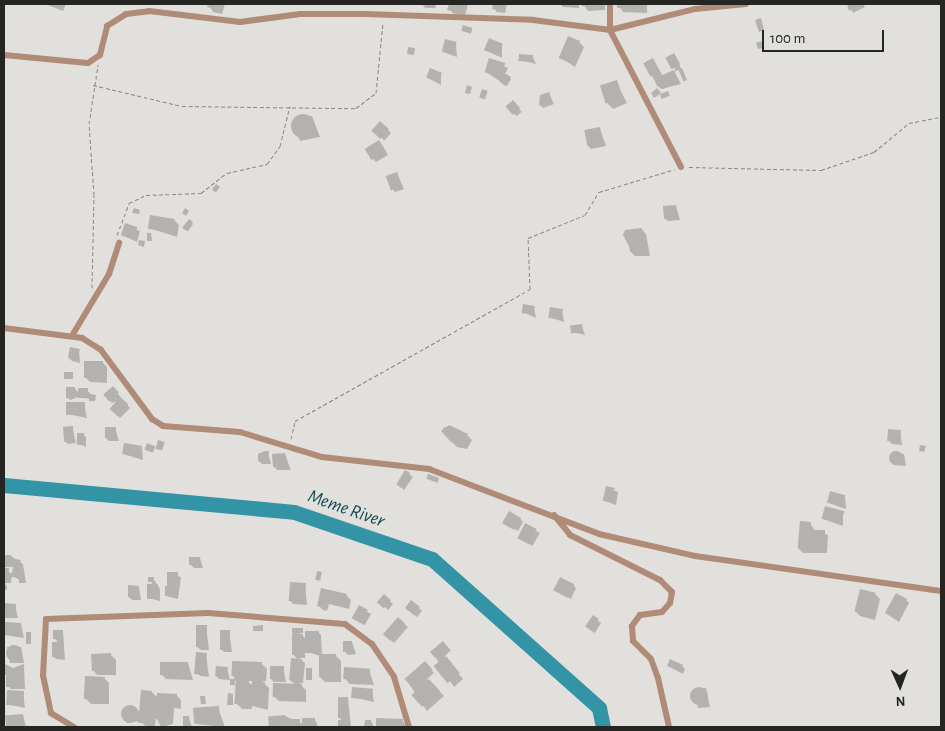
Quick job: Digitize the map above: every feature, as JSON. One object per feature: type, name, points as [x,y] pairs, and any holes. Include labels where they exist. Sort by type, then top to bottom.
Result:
[{"type":"street","points":[[610,4],[610,30],[681,167]]},
{"type":"street","points":[[4,55],[88,63],[100,55],[107,26],[134,13],[240,22],[300,14],[534,20],[610,30],[695,8],[746,4]]},
{"type":"street","points":[[72,334],[108,274],[119,243]]},
{"type":"street","points":[[4,328],[72,334],[101,350],[152,419],[163,426],[240,432],[322,456],[429,469],[554,514],[599,534],[695,556],[941,591]]},
{"type":"street","points":[[554,514],[570,535],[660,580],[672,592],[670,603],[662,612],[640,615],[632,626],[633,641],[651,659],[658,678],[669,727]]},
{"type":"street","points":[[74,727],[52,713],[43,676],[46,619],[208,613],[345,624],[372,644],[394,677],[409,727]]},
{"type":"path","points":[[93,85],[182,106],[356,108],[376,93],[384,15]]},
{"type":"path","points":[[91,301],[94,235],[89,124],[93,85],[100,55]]},
{"type":"path","points":[[119,243],[117,231],[130,203],[146,195],[200,193],[227,173],[268,164],[280,146],[290,106]]},
{"type":"path","points":[[289,447],[295,422],[530,289],[528,238],[585,215],[599,192],[681,167],[821,170],[874,152],[910,123],[941,117]]},
{"type":"building","points":[[208,4],[219,4],[217,10],[207,7]]},
{"type":"building","points":[[449,4],[464,4],[462,14],[447,10]]},
{"type":"building","points":[[493,4],[504,4],[502,11],[492,9]]},
{"type":"building","points":[[582,4],[591,4],[591,7],[582,6]]},
{"type":"building","points":[[617,4],[643,4],[643,9],[617,8]]},
{"type":"building","points":[[847,4],[862,4],[849,11]]},
{"type":"building","points":[[761,18],[764,30],[759,32],[755,20]]},
{"type":"building","points":[[463,25],[473,28],[471,34],[461,31]]},
{"type":"building","points":[[568,36],[580,41],[571,63],[559,58]]},
{"type":"building","points":[[489,38],[503,44],[498,56],[484,50]]},
{"type":"building","points":[[445,39],[457,42],[453,55],[442,52]]},
{"type":"building","points":[[761,41],[763,48],[758,49],[756,43]]},
{"type":"building","points":[[408,47],[415,48],[414,55],[407,54]]},
{"type":"building","points":[[674,53],[680,64],[672,69],[665,58]]},
{"type":"building","points":[[519,54],[533,55],[532,62],[519,61]]},
{"type":"building","points":[[489,58],[505,63],[501,77],[485,72]]},
{"type":"building","points":[[653,58],[660,71],[650,76],[643,63]]},
{"type":"building","points":[[430,68],[442,73],[438,82],[426,77]]},
{"type":"building","points":[[682,68],[687,80],[683,82],[678,70]]},
{"type":"building","points":[[674,70],[679,81],[663,89],[657,86],[654,79]]},
{"type":"building","points":[[506,74],[511,77],[505,86],[500,82]]},
{"type":"building","points":[[617,80],[623,98],[606,104],[600,86]]},
{"type":"building","points":[[467,85],[472,87],[470,94],[465,93]]},
{"type":"building","points":[[657,88],[661,93],[654,98],[651,93]]},
{"type":"building","points":[[482,89],[488,91],[485,99],[479,98]]},
{"type":"building","points":[[668,91],[670,96],[662,99],[660,94]]},
{"type":"building","points":[[549,92],[552,101],[539,106],[540,95]]},
{"type":"building","points":[[513,100],[520,108],[513,115],[505,107]]},
{"type":"building","points":[[303,114],[308,115],[314,121],[314,131],[308,137],[303,138],[298,137],[292,131],[291,126],[292,121],[298,115]]},
{"type":"building","points":[[380,121],[389,129],[380,139],[371,131]]},
{"type":"building","points":[[600,127],[603,143],[587,146],[584,130]]},
{"type":"building","points":[[379,140],[386,151],[371,160],[365,149]]},
{"type":"building","points":[[397,172],[402,186],[391,190],[386,176]]},
{"type":"building","points":[[216,184],[220,187],[216,193],[212,190]]},
{"type":"building","points":[[676,205],[678,217],[664,219],[663,206]]},
{"type":"building","points":[[134,208],[140,210],[139,214],[132,213]]},
{"type":"building","points":[[185,208],[189,211],[186,216],[182,213]]},
{"type":"building","points":[[150,215],[175,219],[173,233],[148,229]]},
{"type":"building","points":[[189,219],[193,222],[187,231],[182,228]]},
{"type":"building","points":[[125,223],[137,227],[133,239],[121,235]]},
{"type":"building","points":[[642,228],[646,251],[633,254],[623,235],[625,230]]},
{"type":"building","points":[[147,233],[151,233],[152,241],[147,241]]},
{"type":"building","points":[[139,240],[145,241],[144,247],[138,245]]},
{"type":"building","points":[[523,304],[535,306],[533,315],[522,313]]},
{"type":"building","points":[[550,307],[563,309],[561,320],[548,318]]},
{"type":"building","points":[[582,324],[583,332],[571,333],[570,325]]},
{"type":"building","points":[[70,347],[80,349],[78,360],[68,358]]},
{"type":"building","points":[[84,361],[103,361],[103,378],[84,378]]},
{"type":"building","points":[[64,372],[73,372],[73,379],[64,379]]},
{"type":"building","points":[[113,386],[119,393],[109,401],[103,395]]},
{"type":"building","points":[[66,387],[75,387],[75,398],[66,398]]},
{"type":"building","points":[[78,388],[88,388],[88,398],[78,398]]},
{"type":"building","points":[[90,394],[96,395],[95,401],[89,401]]},
{"type":"building","points":[[120,397],[128,404],[118,416],[110,409]]},
{"type":"building","points":[[66,402],[85,402],[85,415],[66,415]]},
{"type":"building","points":[[449,425],[468,434],[462,445],[451,442],[441,431]]},
{"type":"building","points":[[73,426],[74,441],[64,442],[63,427]]},
{"type":"building","points":[[105,427],[116,427],[116,438],[105,438]]},
{"type":"building","points":[[888,429],[901,430],[900,442],[887,441]]},
{"type":"building","points":[[77,433],[84,433],[84,445],[77,445]]},
{"type":"building","points":[[158,440],[165,442],[162,451],[156,449]]},
{"type":"building","points":[[124,443],[142,446],[140,457],[122,454]]},
{"type":"building","points":[[147,443],[155,446],[153,453],[144,450]]},
{"type":"building","points":[[920,445],[926,446],[924,452],[919,451]]},
{"type":"building","points":[[269,451],[268,462],[258,461],[258,454]]},
{"type":"building","points":[[893,451],[899,451],[903,458],[899,465],[893,465],[889,461],[889,455]]},
{"type":"building","points":[[285,453],[289,467],[273,467],[272,454]]},
{"type":"building","points":[[405,470],[410,473],[401,488],[396,485]]},
{"type":"building","points":[[428,474],[439,478],[438,483],[426,479]]},
{"type":"building","points":[[606,486],[615,488],[611,503],[603,501]]},
{"type":"building","points":[[830,491],[845,495],[842,507],[827,503]]},
{"type":"building","points":[[825,506],[844,511],[841,524],[822,519]]},
{"type":"building","points":[[509,511],[521,518],[514,530],[502,523]]},
{"type":"building","points":[[800,521],[811,522],[809,549],[798,548]]},
{"type":"building","points":[[525,523],[537,529],[529,544],[517,538]]},
{"type":"building","points":[[813,530],[825,530],[825,551],[813,551]]},
{"type":"building","points":[[4,555],[11,555],[12,564],[4,565]]},
{"type":"building","points":[[189,557],[200,557],[200,565],[189,565]]},
{"type":"building","points":[[15,559],[21,560],[16,577],[11,577]]},
{"type":"building","points":[[4,568],[9,568],[9,580],[4,580]]},
{"type":"building","points":[[317,571],[322,572],[320,581],[315,580]]},
{"type":"building","points":[[167,572],[178,572],[178,585],[167,585]]},
{"type":"building","points":[[19,575],[24,575],[25,583],[19,583]]},
{"type":"building","points":[[148,577],[154,577],[154,582],[148,582]]},
{"type":"building","points":[[560,577],[574,584],[567,598],[553,590]]},
{"type":"building","points":[[290,582],[306,583],[305,602],[289,601]]},
{"type":"building","points":[[147,584],[158,584],[158,599],[147,599]]},
{"type":"building","points":[[128,585],[139,586],[139,598],[128,597]]},
{"type":"building","points":[[165,586],[176,586],[176,596],[165,596]]},
{"type":"building","points":[[321,588],[347,594],[344,605],[324,600],[322,607],[317,606]]},
{"type":"building","points":[[860,589],[876,593],[870,615],[854,611]]},
{"type":"building","points":[[896,593],[907,599],[896,619],[885,613]]},
{"type":"building","points":[[384,594],[391,600],[384,608],[377,602]]},
{"type":"building","points":[[411,600],[420,607],[414,615],[405,608]]},
{"type":"building","points":[[4,603],[16,604],[16,616],[4,615]]},
{"type":"building","points":[[359,605],[368,610],[360,623],[352,618]]},
{"type":"building","points":[[593,615],[599,619],[591,631],[585,627]]},
{"type":"building","points":[[398,617],[405,623],[390,640],[383,634]]},
{"type":"building","points":[[4,622],[21,623],[20,636],[4,635]]},
{"type":"building","points":[[196,625],[207,625],[207,647],[196,647]]},
{"type":"building","points":[[263,625],[263,631],[253,631],[253,626]]},
{"type":"building","points":[[292,628],[303,628],[303,633],[292,633]]},
{"type":"building","points":[[53,630],[63,630],[63,639],[53,639]]},
{"type":"building","points":[[220,630],[230,630],[230,650],[220,650]]},
{"type":"building","points":[[305,631],[319,631],[319,653],[305,653]]},
{"type":"building","points":[[26,632],[31,632],[31,644],[26,644]]},
{"type":"building","points":[[292,634],[303,634],[303,655],[292,655]]},
{"type":"building","points":[[343,641],[352,641],[352,652],[343,652]]},
{"type":"building","points":[[443,641],[448,647],[435,658],[430,652]]},
{"type":"building","points":[[52,642],[63,642],[63,657],[52,657]]},
{"type":"building","points":[[11,645],[17,645],[22,650],[20,659],[11,661],[6,656],[6,650]]},
{"type":"building","points":[[196,652],[207,653],[205,675],[194,674]]},
{"type":"building","points":[[111,653],[112,670],[92,671],[91,654]]},
{"type":"building","points":[[319,654],[336,654],[336,677],[319,677]]},
{"type":"building","points":[[446,656],[460,673],[447,683],[434,666]]},
{"type":"building","points":[[291,658],[302,659],[300,681],[289,680]]},
{"type":"building","points":[[670,659],[683,665],[680,671],[667,666]]},
{"type":"building","points":[[232,661],[262,662],[261,677],[231,676]]},
{"type":"building","points":[[425,661],[432,669],[412,687],[405,679]]},
{"type":"building","points":[[160,662],[188,662],[188,675],[160,675]]},
{"type":"building","points":[[5,664],[13,668],[24,664],[24,675],[5,675]]},
{"type":"building","points":[[216,666],[228,667],[227,677],[215,676]]},
{"type":"building","points":[[270,666],[284,666],[284,679],[270,679]]},
{"type":"building","points":[[344,667],[370,669],[369,681],[343,679]]},
{"type":"building","points":[[306,668],[312,668],[312,680],[306,680]]},
{"type":"building","points":[[6,676],[22,676],[22,687],[6,687]]},
{"type":"building","points":[[85,676],[105,677],[104,700],[84,699]]},
{"type":"building","points":[[230,679],[235,679],[235,685],[230,685]]},
{"type":"building","points":[[429,679],[440,691],[422,707],[411,695]]},
{"type":"building","points":[[236,680],[249,681],[247,705],[234,704]]},
{"type":"building","points":[[252,681],[265,682],[263,706],[250,705]]},
{"type":"building","points":[[273,683],[302,684],[301,698],[273,697]]},
{"type":"building","points":[[352,687],[373,689],[372,700],[351,698]]},
{"type":"building","points":[[695,687],[703,687],[708,692],[706,703],[695,705],[690,700],[690,692]]},
{"type":"building","points":[[7,690],[24,691],[23,706],[6,705]]},
{"type":"building","points":[[141,690],[152,691],[149,724],[138,723]]},
{"type":"building","points":[[157,693],[177,694],[176,704],[169,704],[168,720],[156,719]]},
{"type":"building","points":[[228,693],[233,694],[233,705],[227,705]]},
{"type":"building","points":[[200,696],[205,696],[206,704],[201,704]]},
{"type":"building","points":[[338,697],[348,697],[348,718],[338,718]]},
{"type":"building","points":[[130,705],[136,708],[139,714],[136,720],[130,723],[124,720],[121,714],[124,708]]},
{"type":"building","points":[[219,706],[220,722],[194,724],[193,708]]},
{"type":"building","points":[[23,714],[24,726],[6,727],[5,716]]},
{"type":"building","points":[[285,715],[286,727],[269,727],[268,716]]},
{"type":"building","points":[[183,716],[189,716],[190,727],[183,727]]},
{"type":"building","points":[[302,718],[315,718],[315,727],[302,727]]},
{"type":"building","points":[[376,718],[403,719],[402,727],[376,727]]},
{"type":"building","points":[[291,719],[300,719],[299,727],[290,727]]},
{"type":"building","points":[[338,720],[349,720],[349,727],[338,727]]},
{"type":"building","points":[[365,720],[371,720],[371,727],[365,727]]},
{"type":"building","points":[[160,722],[167,722],[167,727],[160,727]]},
{"type":"waterway","name":"Meme River","points":[[4,485],[294,512],[432,559],[599,708],[603,727]]}]
